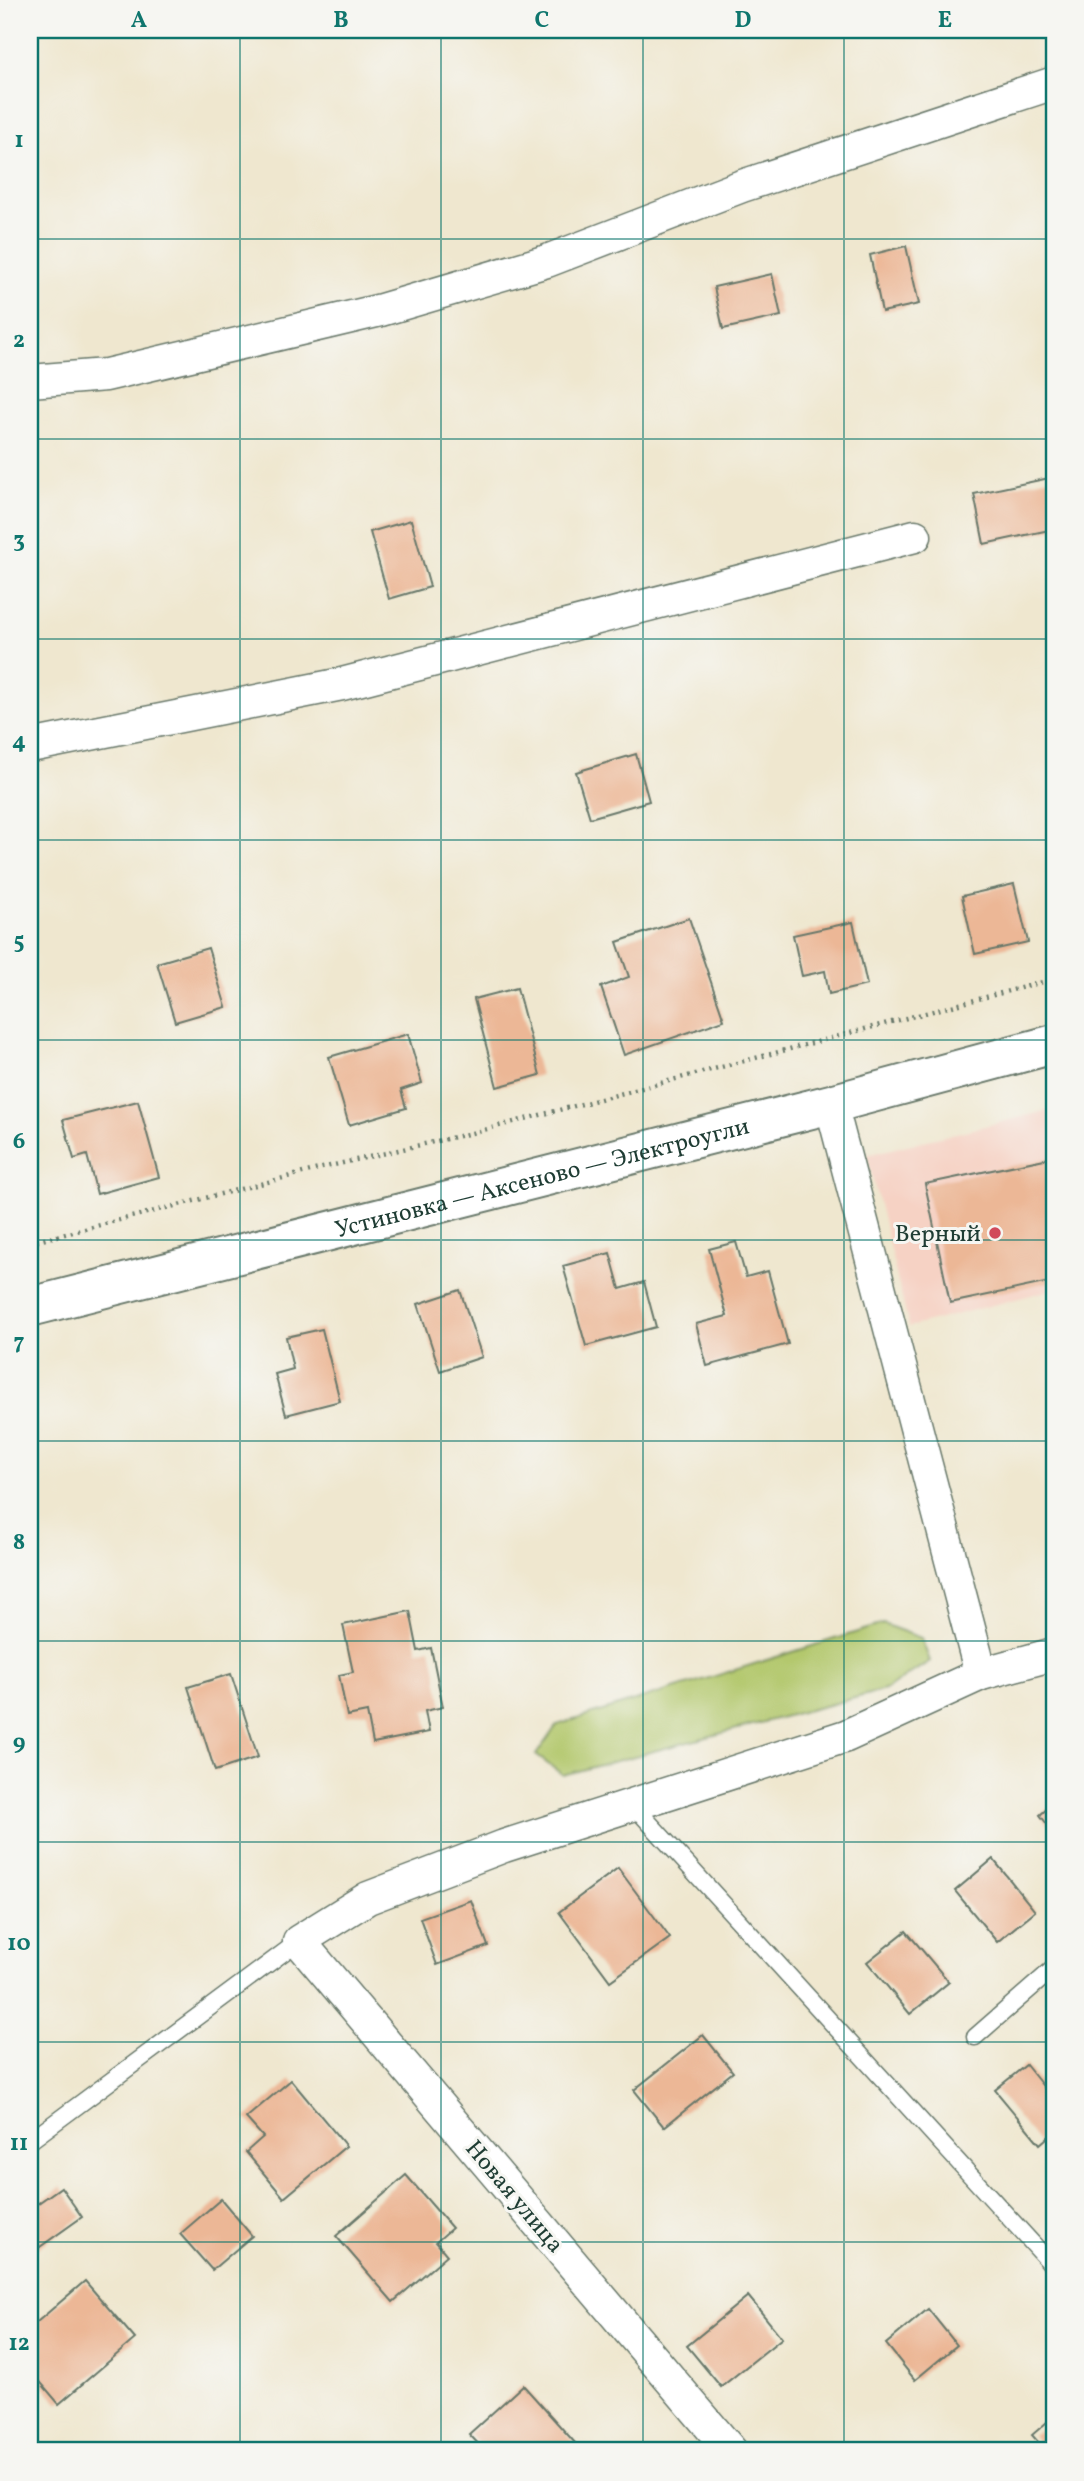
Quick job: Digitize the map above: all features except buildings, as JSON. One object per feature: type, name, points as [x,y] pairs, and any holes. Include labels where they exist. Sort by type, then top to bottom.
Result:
[{"type":"main road","name":"Устиновка — Аксеново — Электроугли","points":[[30,1307],[831,1104],[1054,1044]]},
{"type":"street","points":[[30,382],[106,374],[394,306],[547,261],[742,186],[1054,83]]},
{"type":"street","points":[[30,746],[342,684],[915,536]]},
{"type":"street","points":[[831,1104],[981,1674]]},
{"type":"street","points":[[299,1941],[368,1898],[504,1846],[846,1736],[981,1674],[1054,1654]]},
{"type":"street","name":"Новая улица","points":[[299,1941],[731,2451]]},
{"type":"lane","points":[[634,1806],[1054,2267]]},
{"type":"lane","points":[[30,2141],[299,1941]]},
{"type":"lane","points":[[975,2037],[1054,1968]]},
{"type":"path","points":[[30,1243],[330,1166],[476,1132],[1054,979]]},
{"type":"shaded area","points":[[1054,1109],[1054,1289],[909,1327],[867,1155]]},
{"type":"green space","points":[[883,1624],[921,1638],[930,1661],[885,1690],[563,1775],[536,1755],[557,1725]]},
{"type":"place","name":"Верный","points":[[995,1233]]}]
